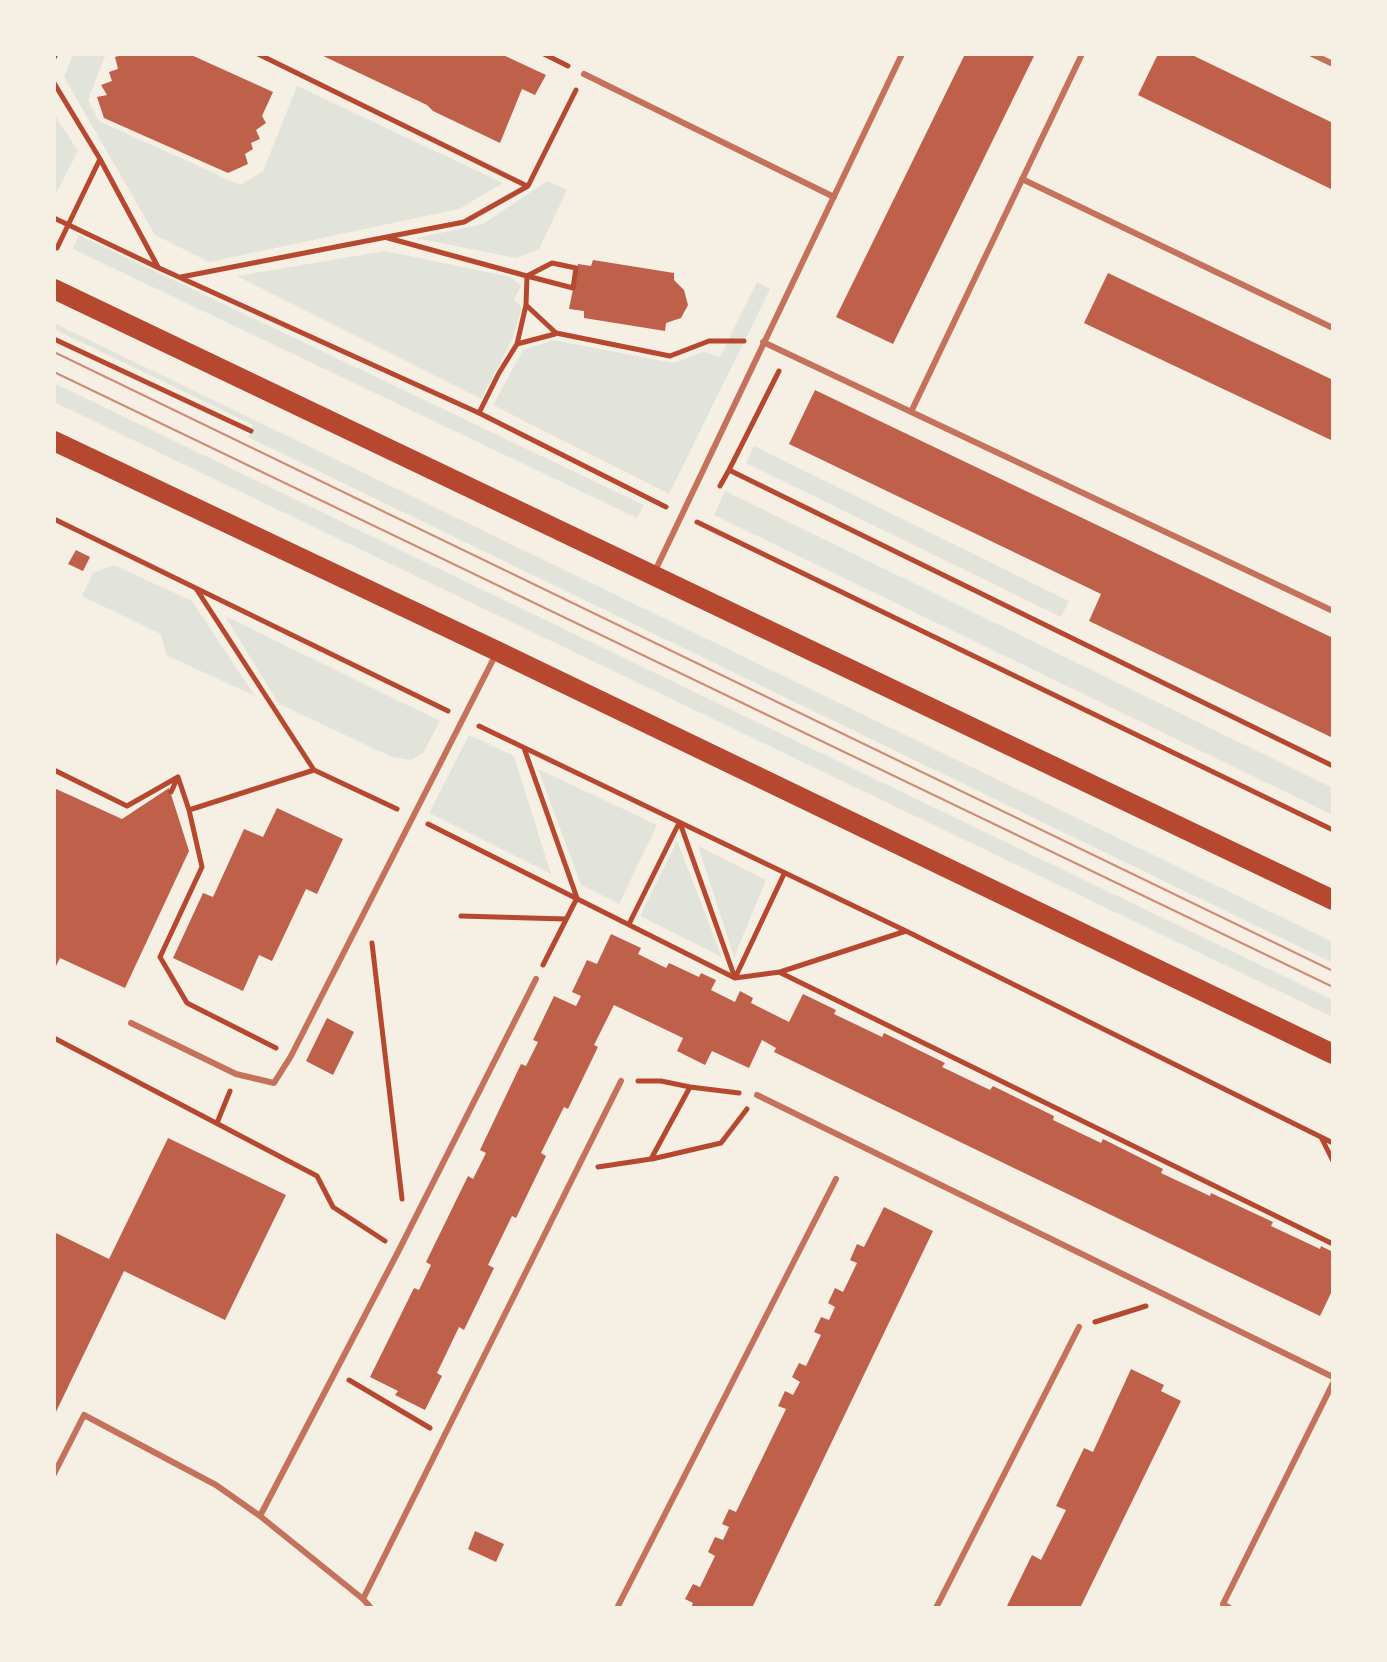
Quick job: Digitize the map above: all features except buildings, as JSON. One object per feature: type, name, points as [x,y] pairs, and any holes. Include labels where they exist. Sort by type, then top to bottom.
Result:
[{"type":"main road","points":[[54,289],[1333,900]]},
{"type":"main road","points":[[54,441],[1333,1054]]},
{"type":"lane","points":[[653,574],[902,54]]},
{"type":"lane","points":[[911,412],[1082,54]]},
{"type":"lane","points":[[1312,54],[1333,64]]},
{"type":"lane","points":[[584,74],[834,197]]},
{"type":"lane","points":[[1022,179],[1333,328]]},
{"type":"lane","points":[[763,342],[1333,611]]},
{"type":"lane","points":[[131,1023],[236,1074],[274,1083],[291,1056],[497,651]]},
{"type":"lane","points":[[260,1516],[536,979]]},
{"type":"lane","points":[[363,1599],[621,1081]]},
{"type":"lane","points":[[757,1095],[1333,1380],[1223,1604],[1230,1608]]},
{"type":"lane","points":[[617,1608],[836,1179]]},
{"type":"lane","points":[[936,1608],[1079,1327]]},
{"type":"lane","points":[[54,1474],[84,1415],[216,1485],[260,1516],[371,1608]]},
{"type":"path","points":[[258,54],[528,186]]},
{"type":"path","points":[[180,277],[464,222],[528,186],[584,74],[544,54]]},
{"type":"path","points":[[54,83],[100,159],[159,268]]},
{"type":"path","points":[[57,248],[100,159]]},
{"type":"path","points":[[384,237],[527,276],[573,288],[576,268],[552,263],[527,276]]},
{"type":"path","points":[[479,413],[517,344],[526,305],[527,276]]},
{"type":"path","points":[[526,305],[556,333]]},
{"type":"path","points":[[517,344],[556,333],[670,356],[709,341],[763,342]]},
{"type":"path","points":[[54,339],[251,431]]},
{"type":"path","points":[[715,497],[788,354]]},
{"type":"path","points":[[729,470],[1333,766]]},
{"type":"path","points":[[700,524],[707,511]]},
{"type":"path","points":[[54,527],[57,520],[906,931],[1333,1143]]},
{"type":"path","points":[[195,587],[314,770],[413,816],[735,978],[780,972],[906,931]]},
{"type":"path","points":[[524,747],[577,898],[548,955]]},
{"type":"path","points":[[54,770],[127,806],[178,777]]},
{"type":"path","points":[[189,810],[314,770]]},
{"type":"path","points":[[171,792],[178,777]]},
{"type":"path","points":[[178,777],[202,867],[160,957],[187,1003],[291,1056]]},
{"type":"path","points":[[629,924],[679,822]]},
{"type":"path","points":[[679,822],[735,978]]},
{"type":"path","points":[[735,978],[784,874]]},
{"type":"path","points":[[368,906],[406,1236]]},
{"type":"path","points":[[461,916],[565,919]]},
{"type":"path","points":[[780,972],[1333,1244]]},
{"type":"path","points":[[54,1038],[317,1176],[333,1207],[399,1250]]},
{"type":"path","points":[[217,1123],[236,1074]]},
{"type":"path","points":[[661,1081],[757,1095]]},
{"type":"path","points":[[651,1159],[690,1087]]},
{"type":"path","points":[[577,1170],[651,1159],[721,1143],[757,1095]]},
{"type":"path","points":[[1321,1137],[1333,1161]]},
{"type":"path","points":[[1079,1327],[1172,1298]]},
{"type":"path","points":[[344,1376],[444,1437]]},
{"type":"shaded area","points":[[73,54],[106,54],[88,100],[99,121],[240,185],[263,171],[297,86],[503,183],[459,209],[209,262],[155,235],[64,77]]},
{"type":"shaded area","points":[[54,114],[78,151],[57,192],[54,191]]},
{"type":"shaded area","points":[[547,181],[567,190],[539,249],[516,258],[416,238],[483,224]]},
{"type":"shaded area","points":[[79,235],[644,505],[637,518],[73,249]]},
{"type":"shaded area","points":[[385,251],[511,277],[521,286],[514,299],[522,308],[512,340],[481,399],[237,276]]},
{"type":"shaded area","points":[[757,282],[770,289],[669,494],[493,405],[523,350],[553,340],[673,363],[704,352],[720,357]]},
{"type":"shaded area","points":[[54,323],[1333,942],[1333,963],[248,437],[253,425],[54,329]]},
{"type":"shaded area","points":[[54,383],[1333,1000],[1333,1017],[54,402]]},
{"type":"shaded area","points":[[754,446],[1069,601],[1061,617],[746,463]]},
{"type":"shaded area","points":[[725,491],[1333,788],[1333,815],[714,515]]},
{"type":"shaded area","points":[[114,565],[192,601],[255,696],[166,655],[161,634],[82,596],[93,573]]},
{"type":"shaded area","points":[[225,616],[440,721],[423,753],[411,760],[392,757],[279,704]]},
{"type":"shaded area","points":[[469,735],[514,756],[551,874],[429,813]]},
{"type":"shaded area","points":[[538,769],[657,825],[619,904],[581,885]]},
{"type":"shaded area","points":[[677,841],[722,957],[640,916]]},
{"type":"shaded area","points":[[698,846],[766,880],[734,957]]},
{"type":"tram line","points":[[54,352],[1333,971]]},
{"type":"tram line","points":[[54,372],[1333,987]]}]
